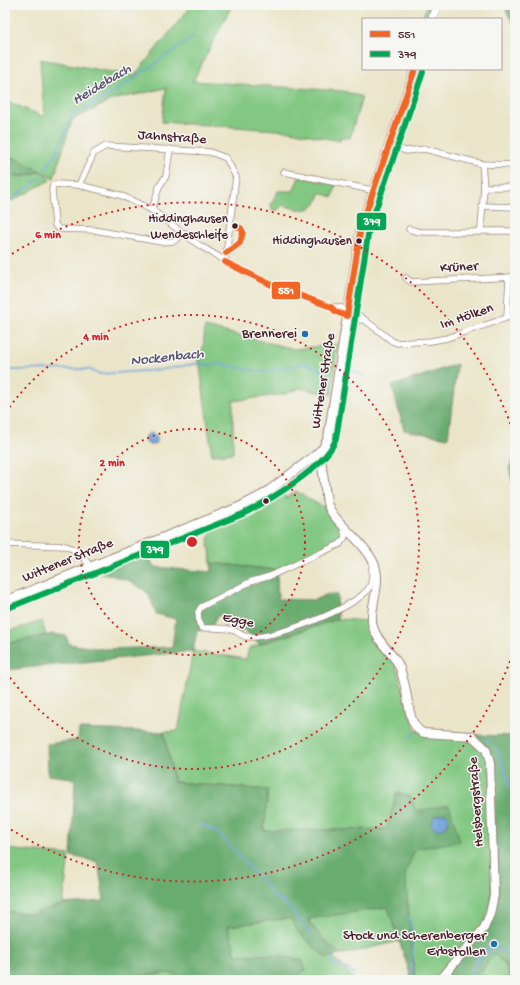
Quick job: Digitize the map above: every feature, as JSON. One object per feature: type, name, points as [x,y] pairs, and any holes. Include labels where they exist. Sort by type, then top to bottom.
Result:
[{"type":"main road","points":[[432,18],[437,5]]},
{"type":"main road","name":"Wittener Straße","points":[[5,601],[239,507],[264,494],[320,451],[328,438],[331,425],[358,239],[372,190],[415,70]]},
{"type":"main road","name":"Helsbergstraße","points":[[320,451],[326,503],[333,516],[367,551],[376,569],[378,585],[372,622],[378,638],[398,663],[404,681],[413,724],[418,732],[472,736],[486,749],[490,763],[494,896],[490,914],[484,928],[440,980]]},
{"type":"street","points":[[388,145],[406,151],[425,149],[482,164],[515,165]]},
{"type":"street","name":"Jahnstraße","points":[[79,185],[94,153],[100,148],[117,146],[210,152],[219,154],[230,164],[236,177],[225,262]]},
{"type":"street","points":[[152,210],[159,188],[166,176],[170,149]]},
{"type":"street","points":[[481,231],[484,187],[482,164]]},
{"type":"street","points":[[284,172],[372,190]]},
{"type":"street","name":"Im Hölken","points":[[184,233],[174,242],[161,242],[114,232],[56,228],[52,190],[53,186],[79,185],[120,195],[152,210],[225,262],[272,285],[331,307],[336,312],[347,312],[356,320],[363,320],[374,326],[392,341],[400,343],[431,341],[452,337],[507,316],[515,315]]},
{"type":"street","points":[[484,187],[515,187]]},
{"type":"street","points":[[482,206],[515,206]]},
{"type":"street","points":[[409,229],[420,232],[515,231]]},
{"type":"street","points":[[507,316],[508,277]]},
{"type":"street","name":"Krüner","points":[[406,278],[410,282],[515,277]]},
{"type":"street","name":"Egge","points":[[343,525],[345,537],[340,544],[270,576],[250,582],[201,607],[198,612],[198,623],[202,628],[233,630],[247,637],[258,637],[302,625],[328,614],[352,601],[368,588],[372,575],[367,551]]},
{"type":"street","points":[[5,544],[66,546],[79,552],[90,566]]},
{"type":"green space","points":[[192,5],[232,5],[193,81],[343,91],[362,97],[350,138],[340,137],[340,141],[290,131],[162,122],[166,88],[112,100],[72,120],[54,178],[5,153],[5,100],[44,117],[40,59],[134,76]]},
{"type":"green space","points":[[427,5],[433,5],[428,18],[422,18]]},
{"type":"green space","points":[[503,5],[511,5],[515,12],[515,27]]},
{"type":"green space","points":[[5,154],[41,171],[24,176],[5,175]]},
{"type":"green space","points":[[43,172],[50,180],[14,200],[5,202],[5,175],[24,177]]},
{"type":"green space","points":[[299,177],[336,184],[333,197],[320,193],[315,205],[311,208],[295,209],[283,205],[278,210],[272,210],[271,204],[278,191],[293,191]]},
{"type":"green space","points":[[205,327],[294,349],[337,344],[332,395],[300,388],[285,394],[233,401],[233,453],[212,455],[200,367],[196,355],[203,348]]},
{"type":"green space","points":[[457,364],[448,438],[404,430],[392,386]]},
{"type":"green space","points":[[515,457],[515,495],[509,467]]},
{"type":"green space","points":[[279,486],[286,498],[296,491],[328,510],[344,532],[340,542],[277,570],[211,563],[210,548],[208,547],[211,521]]},
{"type":"green space","points":[[145,548],[154,567],[212,572],[211,563],[277,570],[278,599],[314,600],[328,594],[337,595],[338,619],[259,644],[244,631],[218,615],[211,628],[197,631],[193,651],[5,670],[5,644],[52,634],[66,636],[69,644],[102,649],[172,647],[176,619],[156,614],[149,595],[130,581],[110,575],[95,574],[53,592],[50,586]]},
{"type":"green space","points":[[338,619],[370,621],[395,663],[416,731],[471,737],[478,743],[489,763],[493,895],[483,927],[437,980],[415,980],[405,874],[415,849],[416,812],[410,797],[397,792],[387,829],[264,831],[268,790],[174,782],[164,732],[178,731],[193,651],[246,659],[249,648]]},
{"type":"green space","points":[[5,621],[9,631],[42,621],[46,635],[5,644]]},
{"type":"green space","points":[[79,729],[164,732],[174,782],[268,790],[264,831],[387,829],[397,793],[411,797],[416,811],[449,805],[460,841],[415,849],[405,874],[415,980],[412,980],[388,907],[308,919],[321,937],[340,954],[326,958],[298,932],[290,918],[228,926],[236,955],[274,955],[302,960],[306,970],[291,980],[192,980],[189,977],[167,973],[106,980],[5,980],[5,911],[32,914],[63,904],[104,901],[98,862],[71,856],[75,781],[71,778],[48,775],[47,744],[78,740]]},
{"type":"green space","points":[[473,735],[515,736],[515,980],[511,980],[504,963],[495,955],[487,963],[477,980],[443,980],[492,913],[491,763]]},
{"type":"green space","points":[[5,849],[69,855],[63,904],[32,914],[5,911]]},
{"type":"green space","points":[[388,907],[399,941],[340,955],[321,937],[308,919]]},
{"type":"green space","points":[[290,918],[298,932],[326,958],[333,956],[355,980],[291,980],[306,970],[274,955],[236,955],[228,926]]},
{"type":"green space","points":[[495,955],[504,963],[511,980],[477,980],[487,963]]},
{"type":"green space","points":[[167,973],[189,977],[192,980],[106,980]]},
{"type":"water","points":[[151,433],[155,435],[157,439],[155,443],[151,445],[147,443],[145,439],[147,435]]},
{"type":"water","points":[[446,813],[449,820],[444,829],[435,829],[431,824],[434,816]]},
{"type":"waterway","name":"Heidebach","points":[[44,170],[55,156],[72,116],[117,90],[194,37]]},
{"type":"waterway","name":"Heidebach","points":[[5,200],[12,199],[40,178]]},
{"type":"waterway","name":"Nockenbach","points":[[5,370],[88,369],[100,374],[160,370],[199,363],[206,365],[223,364],[263,372],[305,363],[321,370],[326,376]]},
{"type":"waterway","name":"Nockenbach","points":[[348,368],[365,376]]},
{"type":"waterway","points":[[409,738],[415,733]]},
{"type":"waterway","points":[[484,740],[490,740]]},
{"type":"waterway","points":[[495,748],[515,798]]},
{"type":"waterway","points":[[199,823],[218,833],[269,889],[272,896],[285,903],[311,934]]},
{"type":"waterway","points":[[409,917],[414,938],[411,971],[415,980]]},
{"type":"waterway","points":[[474,964],[481,952],[493,945]]},
{"type":"waterway","points":[[467,980],[473,967],[481,957],[491,950],[506,950],[512,957],[513,963],[515,963]]},
{"type":"waterway","points":[[331,957],[333,965],[347,969],[355,974]]},
{"type":"transit line","name":"551","points":[[347,316],[361,227],[415,70]]},
{"type":"transit line","name":"379","points":[[8,608],[243,514],[267,501],[309,472],[330,450],[336,439],[369,229],[423,72]]},
{"type":"transit line","name":"551","points":[[226,253],[240,243],[243,232],[241,228],[235,226]]},
{"type":"transit line","name":"551","points":[[225,262],[272,285],[331,307],[336,312],[347,316]]},
{"type":"place","name":"Hiddinghausen Wendeschleife","points":[[235,226]]},
{"type":"place","name":"Hiddinghausen","points":[[359,241]]},
{"type":"place","name":"Brennerei","points":[[305,334]]},
{"type":"place","name":"Stock und Scherenberger Erbstollen","points":[[494,944]]}]
